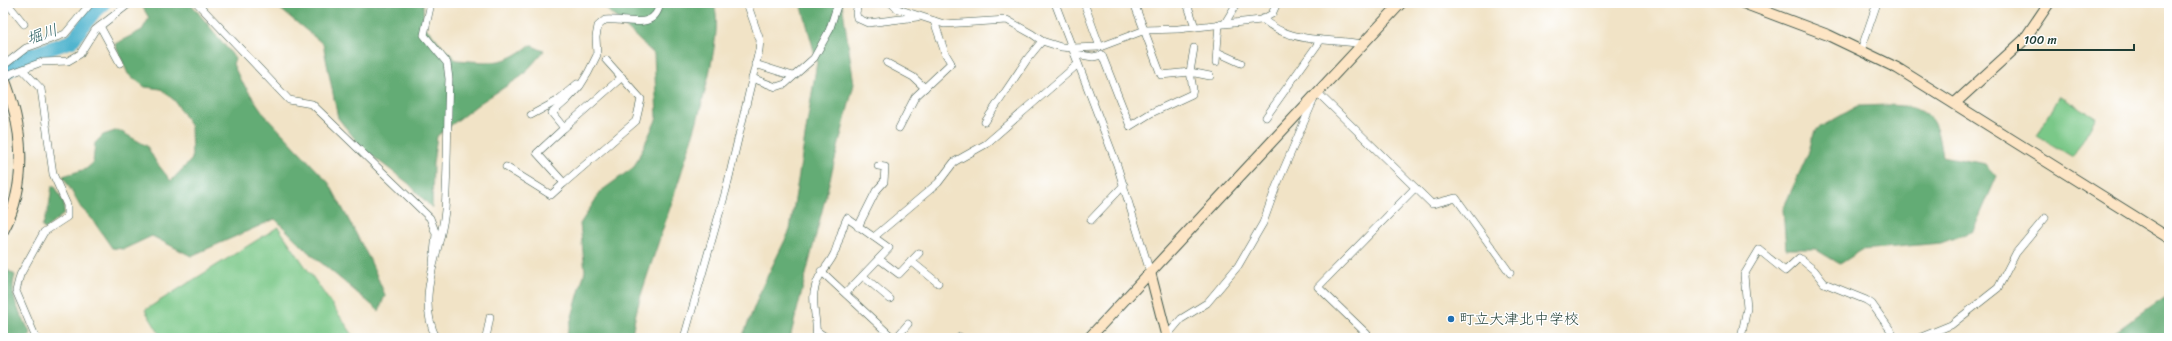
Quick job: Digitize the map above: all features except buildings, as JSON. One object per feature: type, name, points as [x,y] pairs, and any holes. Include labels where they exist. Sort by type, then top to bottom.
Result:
[{"type":"street","points":[[7,3],[24,24]]},
{"type":"street","points":[[3,66],[26,48],[65,34],[91,3]]},
{"type":"street","points":[[3,231],[15,197],[20,170],[20,142],[16,116],[4,82],[12,73],[42,62],[68,61],[80,54],[95,30],[130,3]]},
{"type":"street","points":[[197,3],[288,100],[312,104],[430,218],[436,234],[433,263],[427,291],[430,327],[436,338]]},
{"type":"street","points":[[431,3],[424,35],[446,63],[449,79],[445,211],[441,240],[433,263]]},
{"type":"street","points":[[564,128],[552,113],[580,86],[588,73],[597,55],[596,37],[598,26],[605,20],[646,22],[654,19],[659,12],[660,3]]},
{"type":"street","points":[[752,78],[776,87],[785,84],[814,58],[829,31],[838,3]]},
{"type":"street","points":[[858,3],[856,13],[857,18],[868,23],[920,16]]},
{"type":"street","points":[[891,3],[898,9],[944,24],[1007,20],[1042,41],[1093,56],[1102,55],[1130,126],[1151,113],[1192,94],[1193,90],[1190,72],[1194,48]]},
{"type":"street","points":[[1055,3],[1124,185],[1150,272],[1166,337]]},
{"type":"street","points":[[1084,3],[1100,48]]},
{"type":"street","points":[[1134,3],[1141,27],[1146,30],[1161,75],[1190,72],[1210,76]]},
{"type":"street","points":[[1187,3],[1195,27]]},
{"type":"street","points":[[1216,62],[1222,24],[1237,3]]},
{"type":"street","points":[[1073,51],[1100,48],[1146,30],[1195,27],[1262,19],[1272,14],[1278,3]]},
{"type":"street","points":[[1089,338],[1401,3]]},
{"type":"street","points":[[1745,3],[1786,18],[1861,50],[1897,68],[2169,238]]},
{"type":"street","points":[[1861,50],[1877,3]]},
{"type":"street","points":[[1955,103],[2024,40],[2049,3]]},
{"type":"street","points":[[684,338],[726,190],[760,40],[749,4]]},
{"type":"street","points":[[1262,19],[1281,31],[1320,41],[1341,40],[1362,44]]},
{"type":"street","points":[[899,128],[915,97],[951,64],[945,53],[934,21]]},
{"type":"street","points":[[100,26],[120,63]]},
{"type":"street","points":[[985,122],[1028,58],[1042,41]]},
{"type":"street","points":[[1266,117],[1320,41]]},
{"type":"street","points":[[1217,52],[1241,63]]},
{"type":"street","points":[[506,167],[551,195],[636,122],[641,99],[606,60]]},
{"type":"street","points":[[887,63],[913,78],[925,88]]},
{"type":"street","points":[[755,64],[793,76]]},
{"type":"street","points":[[874,237],[938,183],[954,162],[986,144],[1078,64]]},
{"type":"street","points":[[23,70],[41,89],[52,174],[67,204],[67,217],[44,232],[20,275],[16,291],[36,338]]},
{"type":"street","points":[[531,115],[557,100],[588,73]]},
{"type":"street","points":[[564,183],[537,153],[622,77]]},
{"type":"street","points":[[1317,92],[1432,204],[1456,198],[1510,273]]},
{"type":"street","points":[[1166,337],[1185,316],[1206,303],[1238,266],[1263,223],[1276,187],[1317,92]]},
{"type":"street","points":[[858,227],[876,191],[884,182],[885,167]]},
{"type":"street","points":[[1091,220],[1124,185]]},
{"type":"street","points":[[1367,338],[1367,334],[1318,287],[1415,188]]},
{"type":"street","points":[[827,338],[817,334],[813,307],[814,291],[821,271],[834,254],[840,232],[847,218],[889,248],[846,293]]},
{"type":"street","points":[[1919,338],[1951,325],[1998,288],[2016,253],[2044,218]]},
{"type":"street","points":[[1740,338],[1747,308],[1744,275],[1759,250],[1785,271],[1799,258],[1814,270],[1824,283],[1866,300],[1896,338]]},
{"type":"street","points":[[879,259],[899,274],[919,253]]},
{"type":"street","points":[[911,261],[938,283]]},
{"type":"street","points":[[821,271],[892,337],[908,324]]},
{"type":"street","points":[[863,276],[890,299]]},
{"type":"street","points":[[486,338],[490,317]]},
{"type":"green space","points":[[146,3],[188,3],[192,5],[235,58],[233,64],[240,79],[264,114],[329,183],[370,260],[385,295],[379,311],[306,250],[275,219],[191,256],[152,236],[124,249],[112,248],[92,219],[81,208],[63,176],[86,169],[93,163],[95,143],[103,135],[118,130],[147,146],[156,162],[171,181],[192,159],[191,127],[175,101],[161,89],[145,87],[128,74],[115,44],[142,30],[149,18],[142,6]]},
{"type":"green space","points":[[273,3],[423,3],[424,26],[456,60],[495,62],[512,57],[530,45],[544,51],[522,76],[480,103],[437,136],[433,163],[432,208],[408,183],[363,149],[338,118],[323,44]]},
{"type":"green space","points":[[600,3],[713,3],[716,24],[712,58],[703,101],[647,276],[638,306],[631,338],[566,338],[585,271],[580,224],[601,191],[634,167],[657,118],[654,54]]},
{"type":"green space","points":[[801,3],[842,3],[854,84],[790,338],[742,338],[763,285],[790,230],[817,62]]},
{"type":"green space","points":[[2060,96],[2096,117],[2073,157],[2037,136]]},
{"type":"green space","points":[[1890,105],[1922,111],[1930,117],[1935,126],[1942,156],[1986,164],[1997,176],[1973,231],[1941,243],[1862,250],[1840,264],[1815,249],[1786,249],[1783,209],[1808,154],[1815,130],[1858,106]]},
{"type":"green space","points":[[52,186],[55,186],[64,204],[64,214],[45,229],[42,227],[49,207]]},
{"type":"green space","points":[[278,227],[355,338],[162,338],[145,310]]},
{"type":"green space","points":[[3,267],[15,275],[13,283],[14,298],[31,334],[27,338],[3,338]]},
{"type":"green space","points":[[2169,294],[2169,338],[2106,338],[2153,305]]},
{"type":"waterway","name":"堀川","points":[[3,75],[25,57],[72,41],[95,11],[104,3]]},
{"type":"place","name":"町立大津北中学校","points":[[1451,319]]}]
